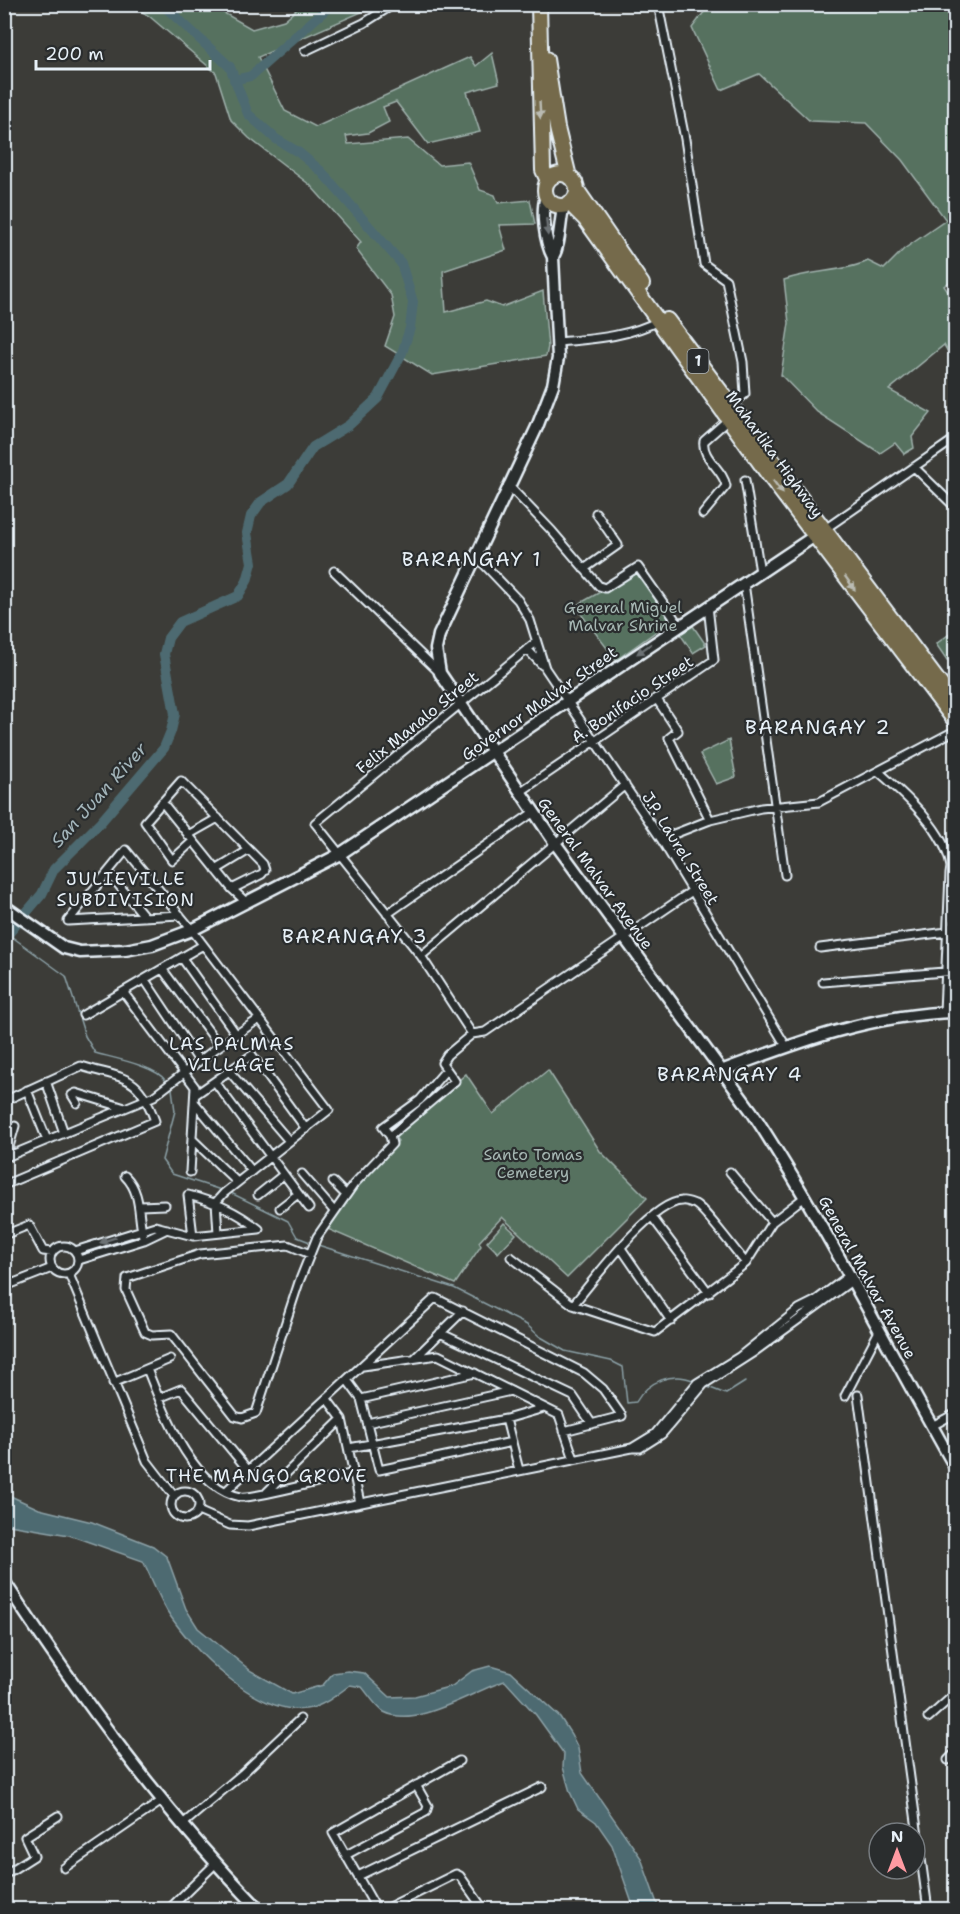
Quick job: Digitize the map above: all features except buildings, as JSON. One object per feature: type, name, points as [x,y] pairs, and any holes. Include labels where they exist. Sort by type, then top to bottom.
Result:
[{"type":"highway","name":"1","points":[[538,4],[543,170],[548,181],[546,196],[553,203],[567,204]]},
{"type":"highway","name":"1","points":[[540,31],[557,128],[569,177],[577,190]]},
{"type":"highway","points":[[548,181],[557,175],[569,177]]},
{"type":"highway","name":"Maharlika Highway","points":[[577,190],[729,420],[956,705]]},
{"type":"highway","points":[[567,204],[577,190]]},
{"type":"highway","name":"Maharlika Highway","points":[[567,204],[585,219],[661,320],[732,405],[956,722]]},
{"type":"main road","points":[[440,673],[436,649],[439,635],[537,427],[553,384],[558,358],[558,342],[553,257],[548,247],[544,207],[546,196]]},
{"type":"main road","points":[[553,257],[558,246],[558,228],[567,204]]},
{"type":"main road","name":"Governor Malvar Street","points":[[4,906],[64,948],[80,952],[125,950],[152,945],[192,930],[340,854],[569,702],[678,625],[744,584],[820,532]]},
{"type":"main road","name":"General Malvar Avenue","points":[[440,673],[555,843],[752,1112],[806,1196],[956,1469]]},
{"type":"main road","points":[[721,1071],[822,1034],[871,1022],[956,1012]]},
{"type":"main road","points":[[4,1581],[90,1706],[163,1800],[215,1864],[260,1910]]},
{"type":"street","points":[[305,51],[364,23],[394,4]]},
{"type":"street","points":[[657,4],[685,139],[704,264],[726,280],[743,362],[745,394],[732,405]]},
{"type":"street","points":[[558,342],[597,339],[661,320]]},
{"type":"street","points":[[703,514],[726,486],[704,449],[704,441],[729,420]]},
{"type":"street","points":[[820,532],[956,438]]},
{"type":"street","points":[[914,467],[956,508]]},
{"type":"street","points":[[745,480],[760,572]]},
{"type":"street","points":[[508,485],[599,586],[605,588],[638,567],[678,625]]},
{"type":"street","points":[[584,569],[618,544],[596,513]]},
{"type":"street","name":"J.P. Laurel Street","points":[[477,557],[518,600],[530,620],[545,668]]},
{"type":"street","points":[[334,571],[440,673]]},
{"type":"street","points":[[744,584],[784,875]]},
{"type":"street","name":"A. Bonifacio Street","points":[[520,792],[714,660],[708,606]]},
{"type":"street","name":"Felix Manalo Street","points":[[340,854],[315,823],[536,642]]},
{"type":"street","name":"J.P. Laurel Street","points":[[528,649],[545,668],[625,784],[786,1046]]},
{"type":"street","points":[[656,698],[678,731],[669,738],[710,820]]},
{"type":"street","points":[[660,839],[710,820],[774,805],[819,802],[956,730]]},
{"type":"street","points":[[879,772],[923,814],[949,855],[953,866],[947,932],[944,1012]]},
{"type":"street","points":[[218,818],[191,838],[172,860],[145,822],[181,781],[218,818],[249,850],[265,870],[262,874],[232,890]]},
{"type":"street","points":[[421,956],[625,784]]},
{"type":"street","points":[[162,802],[232,890],[246,902]]},
{"type":"street","points":[[387,914],[534,812]]},
{"type":"street","points":[[180,915],[68,921],[126,850],[180,915],[192,930],[329,1110],[271,1157],[236,1181],[216,1202],[218,1233]]},
{"type":"street","points":[[216,870],[249,850]]},
{"type":"street","points":[[340,854],[421,956],[472,1034]]},
{"type":"street","points":[[108,872],[145,917]]},
{"type":"street","points":[[390,1136],[455,1081],[442,1064],[447,1055],[472,1034],[485,1032],[692,891]]},
{"type":"street","points":[[820,948],[947,932]]},
{"type":"street","points":[[82,1015],[124,993],[203,945]]},
{"type":"street","points":[[182,958],[236,1034]]},
{"type":"street","points":[[163,970],[219,1046]]},
{"type":"street","points":[[823,982],[956,971]]},
{"type":"street","points":[[145,980],[199,1060]]},
{"type":"street","points":[[124,993],[195,1087],[190,1172]]},
{"type":"street","points":[[5,1157],[147,1100],[199,1060],[259,1019]]},
{"type":"street","points":[[195,1099],[252,1055],[306,1129]]},
{"type":"street","points":[[4,1101],[81,1066],[134,1082],[147,1100],[155,1121],[4,1185]]},
{"type":"street","points":[[310,1254],[288,1245],[197,1255],[127,1278],[126,1290],[145,1332],[152,1335],[171,1334],[235,1416],[251,1417],[256,1413],[317,1237],[346,1195],[392,1144],[390,1136],[383,1127],[420,1100],[446,1070]]},
{"type":"street","points":[[229,1071],[289,1141]]},
{"type":"street","points":[[46,1081],[64,1133]]},
{"type":"street","points":[[215,1082],[309,1208]]},
{"type":"street","points":[[27,1090],[47,1140]]},
{"type":"street","points":[[77,1102],[72,1095],[76,1093],[125,1108]]},
{"type":"street","points":[[195,1099],[252,1171]]},
{"type":"street","points":[[5,1157],[15,1126]]},
{"type":"street","points":[[192,1139],[236,1181]]},
{"type":"street","points":[[730,1172],[772,1222]]},
{"type":"street","points":[[302,1174],[334,1211]]},
{"type":"street","points":[[258,1195],[283,1175]]},
{"type":"street","points":[[125,1176],[135,1189],[140,1206],[140,1228],[144,1240]]},
{"type":"street","points":[[333,1182],[346,1195]]},
{"type":"street","points":[[280,1208],[298,1194]]},
{"type":"street","points":[[75,1251],[140,1228],[155,1226],[193,1236],[259,1228],[241,1215],[216,1202],[188,1195],[193,1236]]},
{"type":"street","points":[[511,1257],[573,1305],[655,1332],[746,1263],[772,1222],[806,1196]]},
{"type":"street","points":[[573,1305],[621,1248],[652,1217],[664,1207],[682,1200],[698,1205],[746,1263]]},
{"type":"street","points":[[140,1206],[165,1205]]},
{"type":"street","points":[[652,1217],[709,1293]]},
{"type":"street","points":[[4,1235],[29,1225],[43,1251],[52,1252],[65,1246],[75,1251],[79,1260],[77,1267],[69,1274],[58,1274],[52,1268],[50,1260],[52,1252]]},
{"type":"street","points":[[79,1260],[144,1240],[167,1229]]},
{"type":"street","points":[[621,1248],[671,1321]]},
{"type":"street","points":[[4,1271],[12,1284],[52,1268]]},
{"type":"street","points":[[69,1274],[147,1461],[174,1496],[172,1511],[179,1518],[190,1518],[198,1511],[198,1500],[190,1492],[185,1491],[174,1496]]},
{"type":"street","points":[[198,1511],[230,1525],[248,1526],[632,1448],[655,1434],[697,1383],[739,1357],[799,1309],[852,1277]]},
{"type":"street","points":[[227,1490],[435,1298],[584,1373],[603,1389],[622,1416],[564,1431]]},
{"type":"street","points":[[414,1358],[463,1311]]},
{"type":"street","points":[[845,1396],[880,1329]]},
{"type":"street","points":[[440,1333],[573,1396],[592,1424]]},
{"type":"street","points":[[427,1346],[430,1356]]},
{"type":"street","points":[[363,1366],[438,1355],[559,1415],[574,1459]]},
{"type":"street","points":[[113,1383],[170,1359]]},
{"type":"street","points":[[147,1369],[176,1438],[214,1485],[242,1497],[354,1473]]},
{"type":"street","points":[[361,1399],[475,1373]]},
{"type":"street","points":[[347,1380],[361,1399],[379,1470],[512,1442]]},
{"type":"street","points":[[159,1398],[181,1389],[248,1470]]},
{"type":"street","points":[[367,1423],[511,1391]]},
{"type":"street","points":[[858,1395],[928,1910]]},
{"type":"street","points":[[327,1399],[342,1419],[360,1503]]},
{"type":"street","points":[[349,1448],[506,1419],[544,1408]]},
{"type":"street","points":[[932,1426],[956,1413]]},
{"type":"street","points":[[267,1492],[342,1419]]},
{"type":"street","points":[[506,1419],[519,1470]]},
{"type":"street","points":[[928,1718],[956,1693]]},
{"type":"street","points":[[183,1824],[242,1774],[300,1719]]},
{"type":"street","points":[[948,1760],[956,1752]]},
{"type":"street","points":[[377,1910],[333,1833],[459,1761]]},
{"type":"street","points":[[346,1855],[426,1812],[428,1806],[416,1785]]},
{"type":"street","points":[[358,1876],[542,1787]]},
{"type":"street","points":[[64,1868],[163,1800]]},
{"type":"street","points":[[4,1875],[34,1856],[25,1837],[58,1816]]},
{"type":"street","points":[[168,1910],[215,1864]]},
{"type":"street","points":[[383,1910],[456,1874],[460,1876],[484,1910]]},
{"type":"green space","points":[[131,5],[210,5],[252,29],[284,20],[302,5],[369,5],[364,11],[258,57],[285,111],[316,127],[470,57],[476,66],[492,53],[499,83],[467,92],[480,132],[428,144],[396,102],[383,107],[389,122],[368,133],[346,136],[348,144],[408,139],[439,165],[468,162],[480,190],[495,195],[498,203],[530,200],[535,224],[499,225],[506,250],[443,271],[446,312],[486,301],[502,307],[543,291],[548,347],[546,356],[432,375],[385,346],[395,317],[391,295],[356,249],[361,242],[310,185],[249,138],[231,120],[216,73],[149,16]]},
{"type":"green space","points":[[719,5],[955,5],[956,277],[944,286],[955,302],[955,364],[944,345],[889,390],[931,413],[912,437],[914,448],[904,454],[895,443],[880,453],[817,412],[781,375],[789,323],[784,280],[859,265],[868,261],[884,269],[904,249],[946,220],[902,160],[866,123],[810,121],[759,74],[721,90],[692,28],[704,12]]},
{"type":"green space","name":"General Miguel Malvar Shrine","points":[[638,571],[672,620],[616,660],[575,606]]},
{"type":"green space","points":[[693,626],[706,645],[693,653],[680,634]]},
{"type":"green space","points":[[955,630],[955,656],[947,660],[936,644]]},
{"type":"green space","points":[[729,740],[736,777],[716,784],[700,754]]},
{"type":"green space","name":"Santo Tomas Cemetery","points":[[548,1070],[600,1151],[647,1198],[567,1278],[502,1217],[479,1242],[481,1246],[455,1284],[323,1227],[346,1195],[398,1141],[392,1133],[424,1111],[466,1074],[493,1114]]},
{"type":"green space","points":[[504,1223],[516,1234],[498,1253],[487,1242]]},
{"type":"water","points":[[4,1493],[39,1509],[92,1522],[153,1546],[167,1557],[186,1609],[198,1628],[251,1671],[292,1694],[323,1685],[333,1673],[348,1671],[364,1673],[390,1697],[415,1696],[452,1686],[472,1671],[490,1666],[511,1672],[560,1717],[571,1734],[578,1748],[582,1773],[641,1858],[659,1909],[634,1909],[612,1845],[596,1822],[578,1809],[570,1792],[563,1767],[564,1754],[536,1715],[505,1681],[445,1707],[412,1716],[397,1716],[384,1712],[362,1687],[350,1685],[324,1703],[312,1708],[287,1708],[267,1702],[246,1691],[208,1660],[192,1643],[167,1611],[143,1561],[69,1535],[9,1525],[5,1520]]},
{"type":"waterway","name":"San Juan River","points":[[4,939],[42,894],[54,869],[100,823],[164,748],[175,714],[164,654],[168,638],[180,622],[238,596],[247,581],[252,563],[247,533],[251,516],[261,502],[288,484],[313,447],[349,425],[378,398],[402,353],[410,328],[413,302],[401,263],[321,171],[298,152],[276,139],[248,114],[230,67],[162,4]]},
{"type":"waterway","points":[[234,80],[251,76],[332,4]]},
{"type":"waterway","points":[[8,934],[66,976],[85,1036],[95,1053],[144,1067],[166,1081]]},
{"type":"waterway","points":[[172,1089],[175,1111],[162,1160],[172,1174],[224,1191]]},
{"type":"waterway","points":[[229,1192],[288,1221],[297,1237],[310,1242]]},
{"type":"waterway","points":[[318,1245],[454,1288],[527,1325],[539,1336],[565,1351],[611,1361],[623,1367],[627,1403],[636,1402],[647,1388],[661,1380],[678,1377],[695,1381]]},
{"type":"waterway","points":[[705,1386],[726,1394],[745,1382]]},
{"type":"district","name":"BARANGAY 1","points":[[472,559]]},
{"type":"district","name":"BARANGAY 2","points":[[818,727]]},
{"type":"district","name":"JULIEVILLE SUBDIVISION","points":[[126,889]]},
{"type":"district","name":"BARANGAY 3","points":[[355,936]]},
{"type":"district","name":"LAS PALMAS VILLAGE","points":[[232,1054]]},
{"type":"district","name":"BARANGAY 4","points":[[730,1074]]},
{"type":"district","name":"THE MANGO GROVE","points":[[267,1476]]}]
